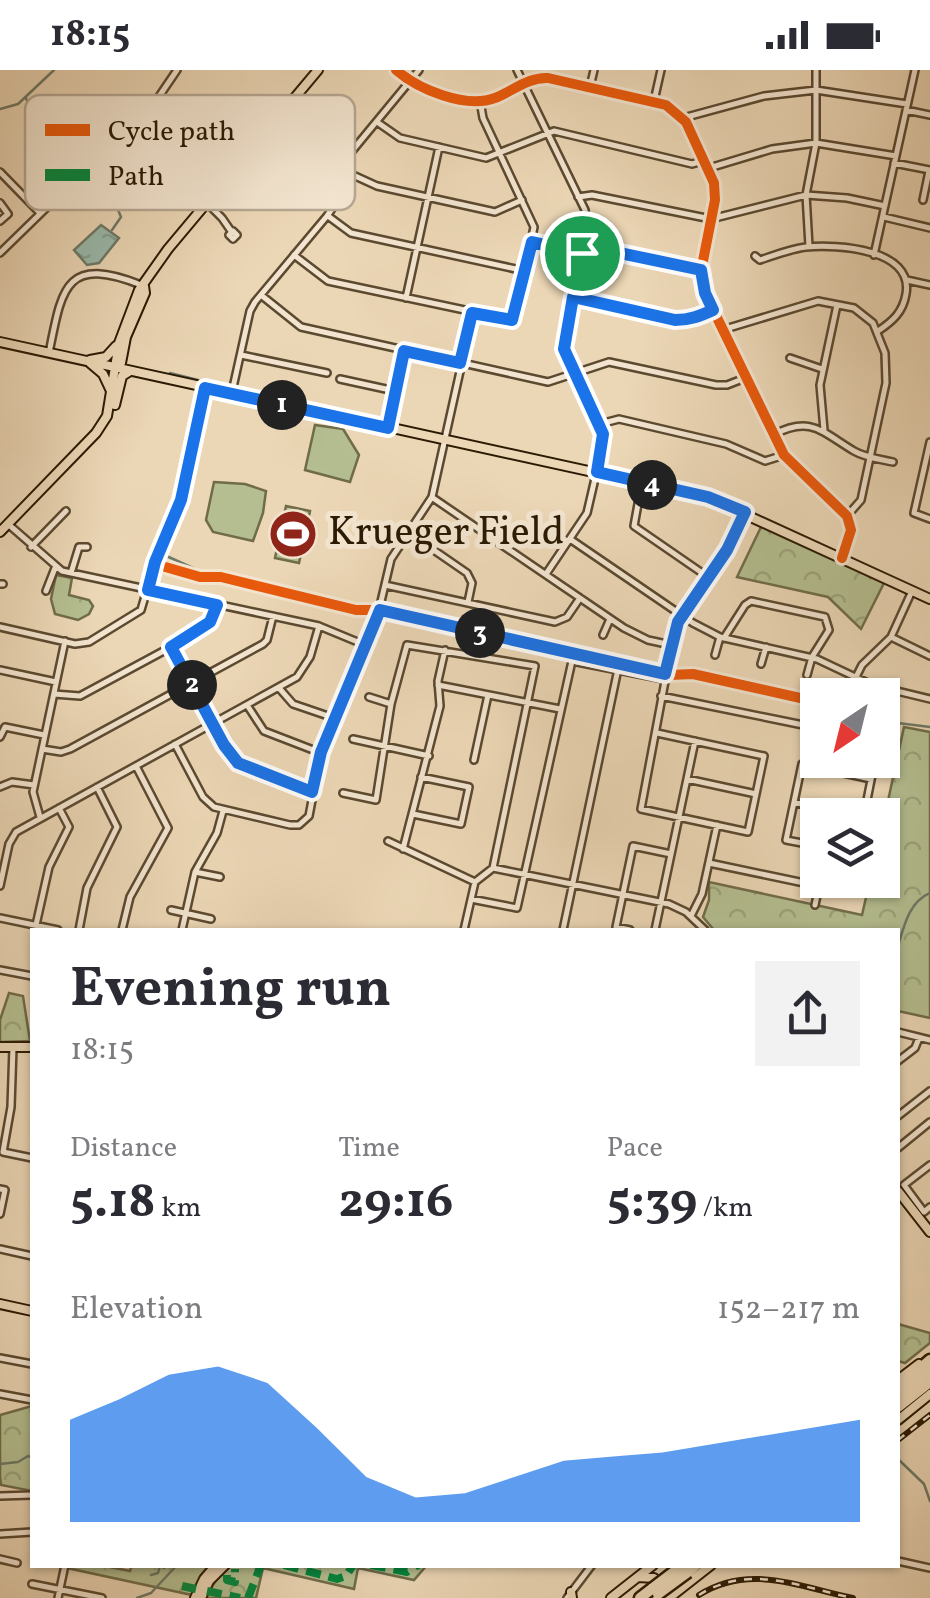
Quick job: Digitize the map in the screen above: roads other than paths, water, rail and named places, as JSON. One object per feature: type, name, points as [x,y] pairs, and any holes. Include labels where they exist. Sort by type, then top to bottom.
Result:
[{"type":"highway","points":[[900,1382],[930,1358]]},
{"type":"highway","points":[[900,1402],[930,1371]]},
{"type":"highway","points":[[900,1403],[930,1382]]},
{"type":"highway","points":[[640,1598],[659,1595],[689,1569]]},
{"type":"main road","points":[[297,95],[318,70]]},
{"type":"main road","points":[[0,532],[96,433],[107,416],[131,307],[164,254],[201,210]]},
{"type":"main road","points":[[0,342],[708,497],[930,600]]},
{"type":"main road","points":[[86,361],[106,356],[122,344]]},
{"type":"main road","points":[[122,344],[128,361],[146,374]]},
{"type":"main road","points":[[86,361],[104,374],[112,394]]},
{"type":"main road","points":[[107,416],[113,412],[122,376],[130,371]]},
{"type":"main road","points":[[0,1047],[30,1046]]},
{"type":"main road","points":[[900,1193],[930,1232]]},
{"type":"main road","points":[[0,1304],[30,1311]]},
{"type":"main road","points":[[900,1418],[930,1394]]},
{"type":"main road","points":[[198,1598],[204,1579],[213,1568]]},
{"type":"main road","points":[[198,1598],[222,1568]]},
{"type":"main road","points":[[611,1598],[651,1568]]},
{"type":"main road","points":[[658,1568],[680,1595]]},
{"type":"main road","points":[[672,1568],[680,1579],[689,1569]]},
{"type":"main road","points":[[680,1595],[689,1569]]},
{"type":"main road","points":[[636,1578],[654,1578],[662,1588],[659,1595],[680,1595]]},
{"type":"street","points":[[161,95],[177,70]]},
{"type":"street","points":[[396,70],[410,82],[437,94],[480,101],[541,78],[666,105],[683,118],[710,168],[715,190],[701,270],[705,293],[784,455],[847,516],[851,530],[842,558]]},
{"type":"street","points":[[355,147],[419,70]]},
{"type":"street","points":[[517,70],[588,224],[564,341],[604,444],[589,509],[546,574]]},
{"type":"street","points":[[590,88],[594,70]]},
{"type":"street","points":[[654,102],[661,70]]},
{"type":"street","points":[[809,247],[806,195],[816,143],[816,70]]},
{"type":"street","points":[[874,255],[915,70]]},
{"type":"street","points":[[683,118],[764,96],[816,90],[930,115]]},
{"type":"street","points":[[294,255],[328,281],[512,320],[534,228],[483,118],[480,101]]},
{"type":"street","points":[[376,121],[394,136],[486,158],[554,131],[692,164],[706,160]]},
{"type":"street","points":[[710,168],[772,149],[816,143],[930,170],[923,200]]},
{"type":"street","points":[[406,298],[439,147]]},
{"type":"street","points":[[0,172],[25,198]]},
{"type":"street","points":[[355,176],[377,186],[495,212],[522,200]]},
{"type":"street","points":[[0,184],[6,178]]},
{"type":"street","points":[[578,197],[592,195],[711,220],[806,195],[885,206]]},
{"type":"street","points":[[0,203],[8,214],[0,222]]},
{"type":"street","points":[[36,210],[40,214]]},
{"type":"street","points":[[0,252],[44,210]]},
{"type":"street","points":[[212,210],[231,231]]},
{"type":"street","points":[[232,394],[250,311],[331,210]]},
{"type":"street","points":[[327,216],[351,233],[525,272]]},
{"type":"street","points":[[883,217],[930,228]]},
{"type":"street","points":[[532,242],[701,270]]},
{"type":"street","points":[[755,256],[760,260],[809,247],[874,255],[894,262],[904,270],[906,280],[902,308],[878,330]]},
{"type":"street","points":[[49,353],[62,295],[74,279],[83,275],[111,276],[144,286]]},
{"type":"street","points":[[906,280],[930,285]]},
{"type":"street","points":[[261,295],[301,327],[548,382],[609,362],[716,385],[745,378]]},
{"type":"street","points":[[573,297],[675,320],[687,320],[713,310]]},
{"type":"street","points":[[722,330],[818,301],[860,311],[878,330],[887,366],[886,383],[859,506],[847,516]]},
{"type":"street","points":[[824,430],[820,385],[838,304]]},
{"type":"street","points":[[175,744],[203,797],[223,810],[298,824],[309,816],[321,752],[380,610],[391,559],[432,497],[472,313]]},
{"type":"street","points":[[388,428],[404,351]]},
{"type":"street","points":[[240,355],[327,373]]},
{"type":"street","points":[[790,358],[822,369]]},
{"type":"street","points":[[340,379],[396,392]]},
{"type":"street","points":[[0,627],[76,644],[90,642],[141,610],[155,562],[181,500],[205,388]]},
{"type":"street","points":[[599,425],[619,419],[726,444],[765,460],[784,455]]},
{"type":"street","points":[[773,436],[799,426],[824,430],[858,453],[893,462]]},
{"type":"street","points":[[930,442],[914,514],[930,519]]},
{"type":"street","points":[[925,468],[930,475]]},
{"type":"street","points":[[642,482],[634,526],[708,576]]},
{"type":"street","points":[[432,497],[610,619],[640,637],[671,645]]},
{"type":"street","points":[[31,547],[66,511]]},
{"type":"street","points":[[657,734],[764,756],[748,832],[641,809],[671,645],[682,616],[730,544],[745,512]]},
{"type":"street","points":[[8,524],[55,568],[319,626],[365,645]]},
{"type":"street","points":[[408,533],[467,573],[472,583],[468,603]]},
{"type":"street","points":[[570,539],[682,616],[722,638],[812,658],[884,688],[930,699]]},
{"type":"street","points":[[71,573],[74,554],[79,547],[87,547]]},
{"type":"street","points":[[46,591],[55,568]]},
{"type":"street","points":[[386,585],[555,622],[566,617],[580,598]]},
{"type":"street","points":[[855,677],[891,637],[912,591]]},
{"type":"street","points":[[715,654],[744,605],[755,601],[827,619],[830,630],[812,658],[808,675]]},
{"type":"street","points":[[54,694],[80,696],[171,647],[210,622],[217,605]]},
{"type":"street","points":[[42,749],[70,750],[263,644],[273,616]]},
{"type":"street","points":[[603,635],[610,619]]},
{"type":"street","points":[[0,886],[11,838],[40,817],[297,678],[305,667],[319,626]]},
{"type":"street","points":[[891,637],[930,656]]},
{"type":"street","points":[[40,817],[33,800],[34,785],[65,641]]},
{"type":"street","points":[[344,793],[376,800],[406,645],[535,666],[493,868],[474,882],[464,928]]},
{"type":"street","points":[[171,647],[212,724],[238,763],[312,792]]},
{"type":"street","points":[[761,664],[766,647]]},
{"type":"street","points":[[403,849],[440,706],[438,685],[445,650]]},
{"type":"street","points":[[471,899],[518,908],[572,661],[664,679]]},
{"type":"street","points":[[563,928],[618,669]]},
{"type":"street","points":[[0,670],[56,682]]},
{"type":"street","points":[[438,685],[560,709]]},
{"type":"street","points":[[279,688],[293,704],[334,718]]},
{"type":"street","points":[[474,760],[488,695]]},
{"type":"street","points":[[661,696],[800,724]]},
{"type":"street","points":[[369,697],[392,704]]},
{"type":"street","points":[[247,705],[264,730],[321,752]]},
{"type":"street","points":[[0,737],[6,717]]},
{"type":"street","points":[[5,726],[44,735]]},
{"type":"street","points":[[354,739],[429,756]]},
{"type":"street","points":[[655,928],[695,741]]},
{"type":"street","points":[[800,843],[786,840],[802,764],[872,779],[866,798]]},
{"type":"street","points":[[122,928],[130,897],[168,828],[136,766]]},
{"type":"street","points":[[413,814],[462,824],[470,787],[421,777]]},
{"type":"street","points":[[687,779],[756,794]]},
{"type":"street","points":[[0,787],[12,782],[34,785]]},
{"type":"street","points":[[78,928],[87,888],[117,832],[97,787]]},
{"type":"street","points":[[794,802],[800,803]]},
{"type":"street","points":[[36,925],[49,867],[69,827],[59,808]]},
{"type":"street","points":[[182,928],[195,872],[217,832],[223,810]]},
{"type":"street","points":[[692,916],[700,902],[717,825]]},
{"type":"street","points":[[217,832],[226,836]]},
{"type":"street","points":[[388,842],[474,882]]},
{"type":"street","points":[[616,928],[634,846],[671,854]]},
{"type":"street","points":[[709,862],[800,882]]},
{"type":"street","points":[[493,868],[661,902],[692,916],[703,928]]},
{"type":"street","points":[[195,872],[220,877]]},
{"type":"street","points":[[816,905],[817,898]]},
{"type":"street","points":[[171,910],[211,919]]},
{"type":"street","points":[[0,918],[49,928]]},
{"type":"street","points":[[0,970],[30,976]]},
{"type":"street","points":[[900,1032],[930,1040]]},
{"type":"street","points":[[900,1059],[914,1048],[919,1037]]},
{"type":"street","points":[[13,1048],[10,1106],[2,1152],[30,1158]]},
{"type":"street","points":[[900,1114],[930,1091]]},
{"type":"street","points":[[900,1146],[930,1122]]},
{"type":"street","points":[[930,1165],[904,1185],[924,1212],[930,1207]]},
{"type":"street","points":[[0,1214],[2,1190]]},
{"type":"street","points":[[0,1249],[30,1254]]},
{"type":"street","points":[[0,1358],[30,1364]]},
{"type":"street","points":[[0,1394],[30,1400]]},
{"type":"street","points":[[0,1496],[30,1495]]},
{"type":"street","points":[[0,1534],[30,1532]]},
{"type":"street","points":[[0,1560],[16,1563]]},
{"type":"street","points":[[900,1562],[930,1568]]},
{"type":"street","points":[[58,1598],[64,1568]]},
{"type":"street","points":[[570,1596],[590,1568]]},
{"type":"street","points":[[32,1584],[102,1598]]},
{"type":"water","points":[[101,225],[119,238],[99,263],[87,265],[74,250]]},
{"type":"waterway","points":[[28,95],[54,70]]},
{"type":"waterway","points":[[0,109],[18,104],[25,97]]},
{"type":"waterway","points":[[112,230],[121,217],[118,210]]},
{"type":"waterway","points":[[170,373],[198,380]]},
{"type":"waterway","points":[[159,545],[172,508],[190,424]]},
{"type":"waterway","points":[[162,554],[202,572],[201,575]]},
{"type":"waterway","points":[[713,682],[800,701]]},
{"type":"waterway","points":[[900,723],[930,727]]},
{"type":"waterway","points":[[900,939],[912,908],[930,893]]},
{"type":"waterway","points":[[0,1464],[30,1457]]},
{"type":"waterway","points":[[900,1461],[924,1484],[930,1501]]},
{"type":"waterway","points":[[151,1575],[159,1568]]},
{"type":"waterway","points":[[137,1598],[151,1593],[174,1568]]},
{"type":"railway","points":[[900,1438],[930,1415]]},
{"type":"railway","points":[[699,1595],[718,1585],[756,1579],[853,1598]]},
{"type":"place","name":"Krueger Field","points":[[293,534]]}]
